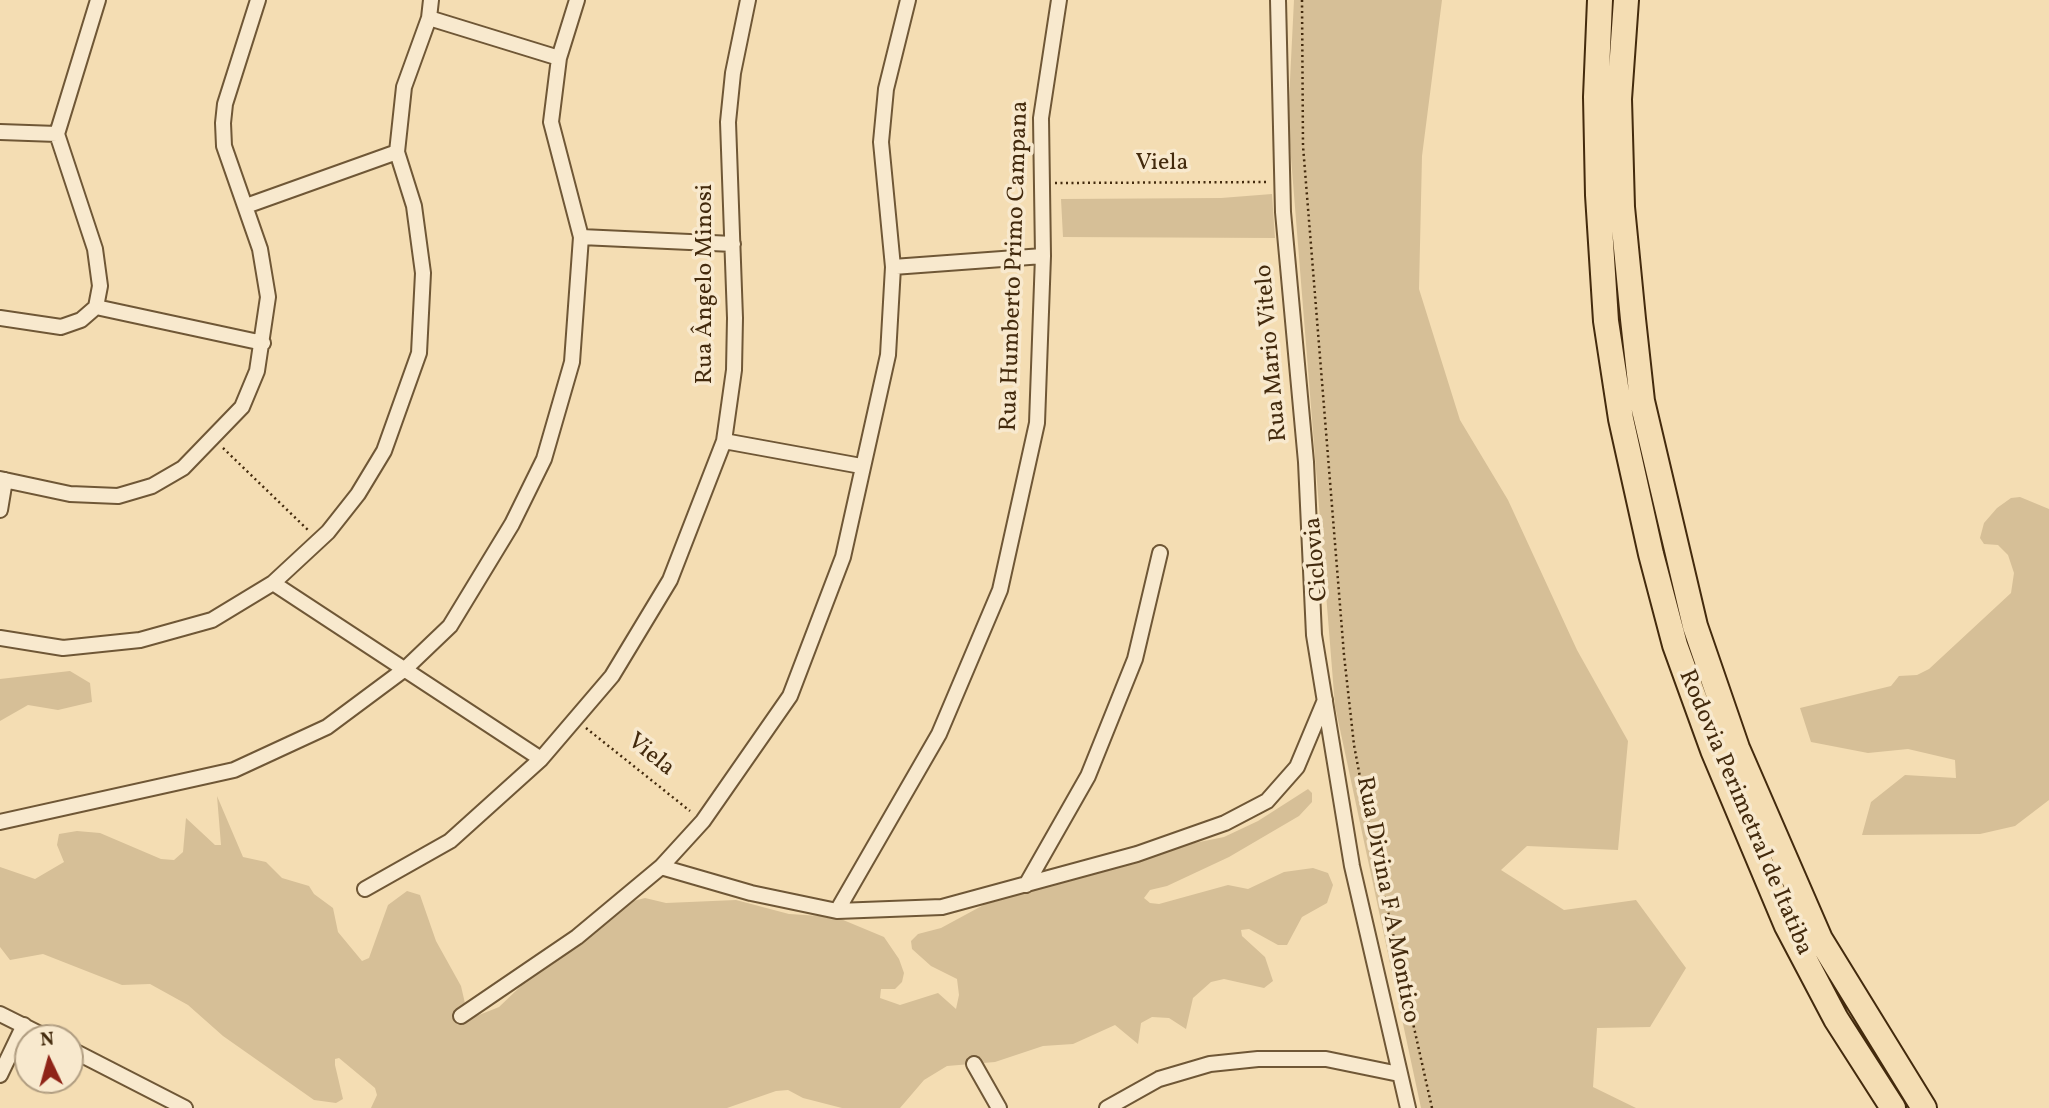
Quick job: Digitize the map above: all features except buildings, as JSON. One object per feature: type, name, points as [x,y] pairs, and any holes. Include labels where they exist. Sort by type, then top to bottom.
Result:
[{"type":"highway","name":"Rodovia Perimetral de Itatiba","points":[[1600,0],[1596,97],[1597,181],[1606,321],[1621,419],[1654,567],[1675,645],[1713,750],[1787,926],[1836,1019],[1893,1108]]},
{"type":"highway","name":"Rodovia Perimetral de Itatiba","points":[[1626,0],[1619,99],[1622,206],[1642,401],[1695,626],[1737,748],[1820,939],[1924,1108]]},
{"type":"street","points":[[0,318],[61,327],[81,320],[96,307],[100,286],[95,249],[57,134],[98,0]]},
{"type":"street","points":[[0,510],[3,480],[70,495],[118,496],[152,486],[183,468],[242,407],[257,371],[268,297],[260,249],[224,146],[223,123],[225,104],[258,0]]},
{"type":"street","points":[[0,638],[63,648],[140,640],[212,620],[273,583],[318,541],[358,494],[384,451],[419,353],[423,273],[414,206],[397,152],[404,86],[429,18],[431,0]]},
{"type":"street","points":[[0,822],[234,770],[327,727],[405,669],[450,626],[512,524],[544,459],[572,362],[581,237],[551,122],[559,58],[577,0]]},
{"type":"street","name":"Rua Ângelo Minosi","points":[[365,889],[450,842],[541,759],[612,676],[670,580],[724,441],[734,370],[733,244],[727,122],[748,0]]},
{"type":"street","points":[[461,1016],[577,937],[661,867],[703,821],[790,696],[843,557],[861,466],[888,355],[893,267],[881,142],[886,89],[908,0]]},
{"type":"street","name":"Rua Humberto Primo Campana","points":[[837,911],[939,734],[1000,590],[1037,423],[1043,256],[1041,118],[1059,0]]},
{"type":"street","name":"Rua Mario Vitelo","points":[[1278,0],[1282,182],[1306,462],[1314,635],[1325,701]]},
{"type":"street","points":[[429,18],[559,58]]},
{"type":"street","points":[[0,132],[57,134]]},
{"type":"street","points":[[246,206],[397,152]]},
{"type":"street","points":[[581,237],[733,244]]},
{"type":"street","points":[[893,267],[1043,256]]},
{"type":"street","points":[[96,307],[263,343]]},
{"type":"street","points":[[724,441],[861,466]]},
{"type":"street","points":[[1027,885],[1088,776],[1135,659],[1160,552]]},
{"type":"street","points":[[273,583],[541,759]]},
{"type":"street","points":[[661,867],[751,892],[837,911],[942,907],[1137,854],[1225,822],[1267,800],[1297,767],[1325,701]]},
{"type":"street","name":"Rua Divina F A Montico","points":[[1325,701],[1352,866],[1408,1108]]},
{"type":"street","points":[[0,1014],[22,1024]]},
{"type":"street","points":[[0,1075],[14,1046]]},
{"type":"street","points":[[84,1056],[185,1108]]},
{"type":"street","points":[[1107,1108],[1159,1079],[1210,1064],[1258,1059],[1326,1059],[1399,1074]]},
{"type":"street","points":[[974,1064],[999,1108]]},
{"type":"path","name":"Ciclovia","points":[[1302,0],[1303,146],[1344,655],[1354,745],[1370,831],[1432,1108]]},
{"type":"path","name":"Viela","points":[[1041,183],[1282,182]]},
{"type":"path","points":[[213,439],[318,541]]},
{"type":"path","name":"Viela","points":[[576,719],[703,821]]},
{"type":"shaded area","points":[[1294,0],[1442,0],[1422,156],[1419,289],[1460,420],[1508,500],[1577,650],[1628,741],[1618,850],[1527,846],[1501,870],[1564,910],[1636,900],[1686,968],[1650,1027],[1597,1028],[1593,1087],[1636,1108],[1421,1108],[1335,706],[1288,120]]},
{"type":"shaded area","points":[[1272,194],[1275,238],[1063,237],[1061,199],[1221,198]]},
{"type":"shaded area","points":[[2020,497],[2049,509],[2049,800],[2015,826],[1980,834],[1862,835],[1871,802],[1905,775],[1956,778],[1955,760],[1908,749],[1868,753],[1811,742],[1800,708],[1891,686],[1899,676],[1917,675],[1929,669],[2011,593],[2014,573],[2008,555],[1998,545],[1984,544],[1980,538],[1984,523],[1997,508],[2011,498]]},
{"type":"shaded area","points":[[70,671],[90,683],[92,702],[58,710],[28,705],[0,721],[0,679]]},
{"type":"shaded area","points":[[1308,789],[1312,793],[1312,802],[1299,816],[1229,857],[1167,886],[1150,890],[1144,898],[1150,903],[1159,904],[1228,885],[1248,889],[1284,872],[1313,868],[1328,873],[1333,885],[1327,903],[1302,917],[1287,945],[1278,945],[1249,929],[1241,930],[1242,936],[1265,957],[1273,981],[1264,988],[1224,979],[1211,982],[1193,998],[1186,1029],[1169,1018],[1152,1017],[1141,1023],[1138,1044],[1115,1025],[1073,1044],[1043,1046],[995,1062],[947,1066],[924,1080],[900,1108],[842,1108],[803,1098],[788,1090],[776,1091],[727,1108],[371,1108],[377,1095],[375,1088],[339,1058],[335,1059],[335,1065],[343,1099],[336,1103],[314,1100],[223,1036],[188,1005],[150,984],[122,985],[43,954],[10,960],[0,947],[0,867],[35,879],[64,862],[57,845],[59,834],[77,831],[100,833],[161,859],[174,860],[183,852],[186,818],[215,845],[221,845],[217,796],[243,857],[266,862],[282,878],[309,886],[314,894],[333,908],[338,932],[362,961],[369,958],[388,905],[407,891],[420,895],[436,941],[461,986],[467,1012],[474,1017],[499,1007],[522,985],[553,964],[613,906],[645,898],[666,903],[736,900],[789,914],[836,917],[884,937],[899,959],[904,973],[902,982],[895,989],[881,989],[880,998],[900,1005],[938,993],[956,1009],[959,995],[957,979],[931,966],[912,949],[911,941],[918,934],[941,928],[1002,895],[1082,866],[1224,837],[1258,821]]}]
